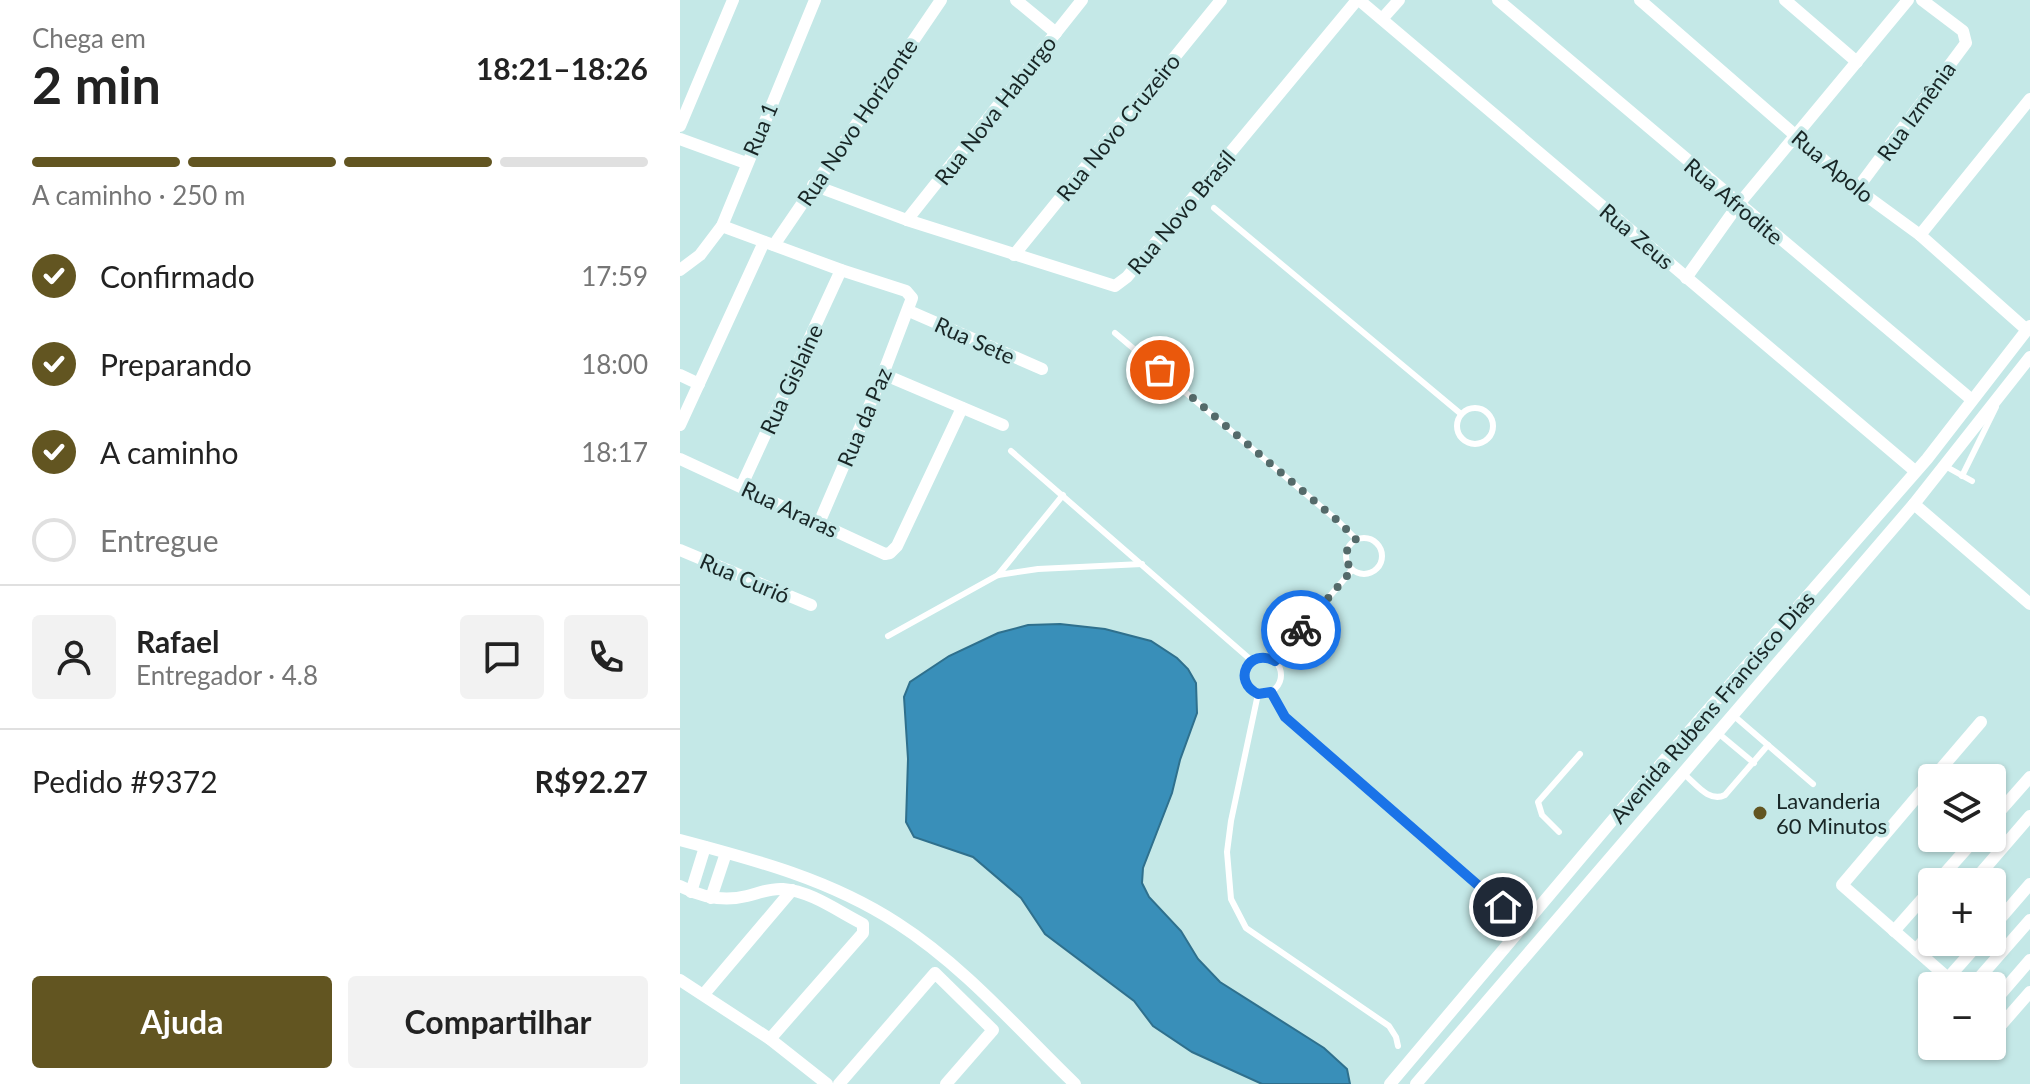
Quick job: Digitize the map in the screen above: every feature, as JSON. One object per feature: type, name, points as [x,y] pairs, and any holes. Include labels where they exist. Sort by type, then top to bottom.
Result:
[{"type":"street","points":[[680,126],[733,0]]},
{"type":"street","name":"Rua 1","points":[[680,270],[700,255],[722,226],[815,0]]},
{"type":"street","name":"Rua Novo Horizonte","points":[[680,425],[769,244],[941,0]]},
{"type":"street","points":[[1016,0],[1056,33]]},
{"type":"street","name":"Rua Nova Haburgo","points":[[907,220],[1082,0]]},
{"type":"street","name":"Rua Novo Cruzeiro","points":[[1014,255],[1221,0]]},
{"type":"street","name":"Rua Novo Brasíl","points":[[813,185],[907,220],[1108,286],[1121,284],[1358,0]]},
{"type":"street","name":"Rua Zeus","points":[[1358,0],[1915,471]]},
{"type":"street","points":[[1382,19],[1399,0]]},
{"type":"street","name":"Rua Afrodite","points":[[1498,0],[1972,400]]},
{"type":"street","name":"Rua Apolo","points":[[1640,0],[1857,189],[1920,235],[2028,328]]},
{"type":"street","points":[[1785,0],[1857,62]]},
{"type":"street","points":[[1686,278],[1738,205],[1908,0]]},
{"type":"street","name":"Rua Izmênia","points":[[1857,189],[1966,43],[1963,31],[1922,0]]},
{"type":"street","points":[[1920,235],[2030,99]]},
{"type":"street","points":[[680,139],[746,163]]},
{"type":"street","points":[[722,226],[906,291],[912,298],[909,311]]},
{"type":"street","name":"Rua Gislaine","points":[[741,487],[841,270]]},
{"type":"street","name":"Rua Sete","points":[[909,311],[1042,369]]},
{"type":"street","name":"Rua da Paz","points":[[819,523],[909,311]]},
{"type":"street","name":"Avenida Rubens Francisco Dias","points":[[1390,1084],[1632,797],[1915,471],[2028,328]]},
{"type":"street","name":"Avenida Rubens Francisco Dias","points":[[1416,1084],[1914,504],[2030,357]]},
{"type":"street","points":[[883,374],[1003,425]]},
{"type":"street","points":[[680,375],[699,384]]},
{"type":"street","name":"Rua Araras","points":[[680,459],[885,554],[897,546],[962,408]]},
{"type":"street","points":[[1914,504],[2030,604]]},
{"type":"street","name":"Rua Curió","points":[[680,550],[811,605]]},
{"type":"street","points":[[1945,764],[1981,722]]},
{"type":"street","points":[[2006,804],[2030,777]]},
{"type":"street","points":[[1918,795],[1842,885],[1941,972]]},
{"type":"street","points":[[1985,868],[2030,816]]},
{"type":"street","points":[[680,840],[787,870],[831,887],[898,923],[957,970],[1075,1084]]},
{"type":"street","points":[[705,847],[685,889],[711,898],[732,899],[772,889],[792,890],[863,924],[863,933],[770,1039]]},
{"type":"street","points":[[1949,868],[1964,852]]},
{"type":"street","points":[[711,898],[726,853]]},
{"type":"street","points":[[2006,912],[2030,884]]},
{"type":"street","points":[[704,994],[792,890]]},
{"type":"street","points":[[753,894],[768,918]]},
{"type":"street","points":[[1894,931],[1918,904]]},
{"type":"street","points":[[1984,972],[2030,920]]},
{"type":"street","points":[[2006,988],[2030,960]]},
{"type":"street","points":[[839,1084],[935,973],[993,1030],[946,1084]]},
{"type":"street","points":[[680,980],[770,1039],[827,1084]]},
{"type":"street","points":[[2006,1019],[2030,992]]},
{"type":"lane","points":[[1214,208],[1461,414]]},
{"type":"lane","points":[[1115,333],[1356,539]]},
{"type":"lane","points":[[1962,476],[2008,384]]},
{"type":"lane","points":[[1477,407],[1487,412],[1493,428],[1488,438],[1478,444],[1462,440],[1457,430],[1461,414],[1477,407]]},
{"type":"lane","points":[[1011,451],[1251,660]]},
{"type":"lane","points":[[1945,466],[1972,481]]},
{"type":"lane","points":[[998,575],[1063,495]]},
{"type":"lane","points":[[1367,538],[1377,542],[1383,558],[1373,573],[1361,574],[1352,570],[1346,560],[1348,548],[1356,539],[1367,538]]},
{"type":"lane","points":[[888,636],[998,575],[1038,569],[1142,564]]},
{"type":"lane","points":[[1275,661],[1352,570]]},
{"type":"lane","points":[[1263,657],[1275,661],[1281,674],[1277,687],[1271,692],[1258,694],[1248,687],[1244,676],[1251,660],[1263,657]]},
{"type":"lane","points":[[1271,692],[1285,717],[1503,907]]},
{"type":"lane","points":[[1258,694],[1231,821],[1227,852],[1231,899],[1246,928],[1389,1026],[1394,1031],[1398,1046]]},
{"type":"lane","points":[[1733,715],[1813,784]]},
{"type":"lane","points":[[1718,733],[1754,763]]},
{"type":"lane","points":[[1684,774],[1712,797],[1719,798],[1768,745]]},
{"type":"lane","points":[[1559,832],[1542,815],[1538,802],[1580,754]]},
{"type":"water","points":[[1060,624],[1105,629],[1151,641],[1188,669],[1196,683],[1197,713],[1172,793],[1143,868],[1142,883],[1149,897],[1181,931],[1198,959],[1220,982],[1324,1048],[1347,1069],[1350,1084],[1262,1084],[1192,1052],[1153,1026],[1134,1001],[1045,934],[1021,898],[973,857],[914,837],[906,822],[908,759],[904,697],[910,682],[949,656],[998,633],[1028,625]]},
{"type":"way so far","points":[[1160,370],[1356,539],[1346,554],[1352,570],[1301,630]]},
{"type":"place","name":"Lavanderia 60 Minutos","points":[[1760,813]]},
{"type":"route","points":[[1301,630],[1275,661],[1263,657],[1251,660],[1244,676],[1248,687],[1258,694],[1271,692],[1285,717],[1503,907]]}]
